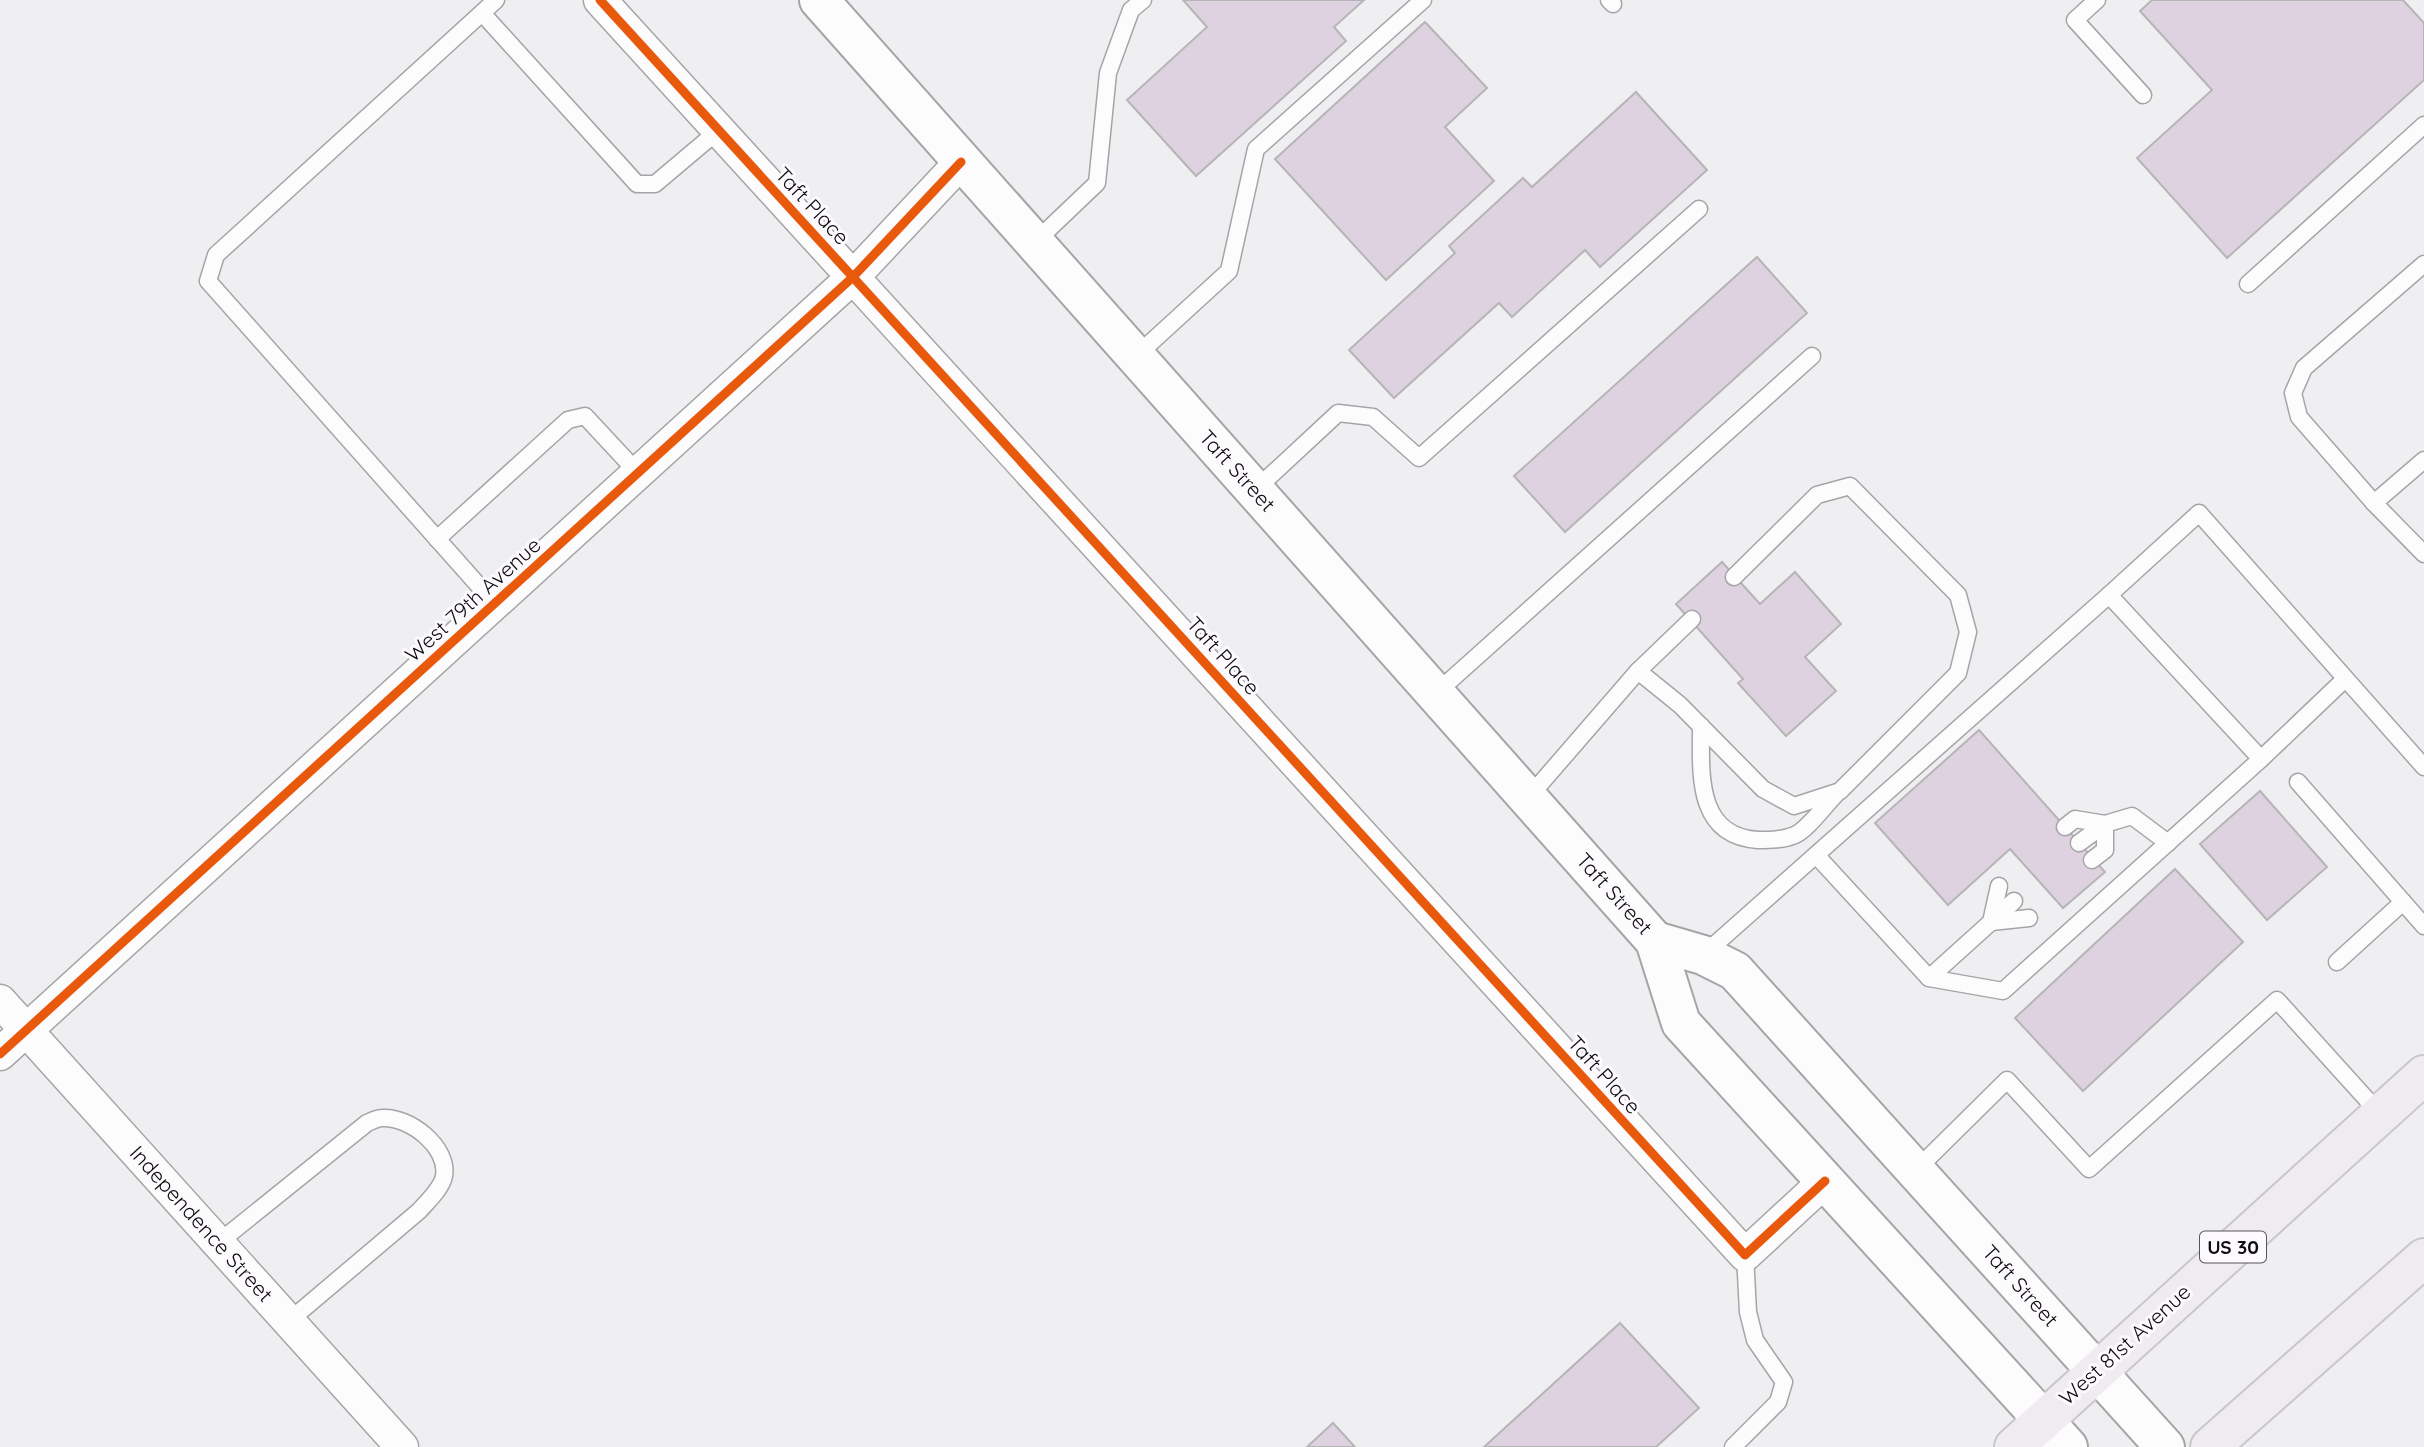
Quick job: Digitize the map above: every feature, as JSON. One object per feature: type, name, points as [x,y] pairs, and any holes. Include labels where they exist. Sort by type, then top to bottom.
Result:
[{"type":"main road","name":"Taft Street","points":[[819,0],[1656,941],[1681,1023],[2055,1433]]},
{"type":"main road","name":"Taft Street","points":[[1656,941],[1703,955],[1735,971],[2165,1447]]},
{"type":"main road","name":"West 81st Avenue","points":[[2014,1447],[2055,1433],[2096,1371],[2424,1075]]},
{"type":"main road","points":[[2210,1447],[2424,1258]]},
{"type":"street","name":"Taft Place","points":[[600,0],[1745,1255]]},
{"type":"street","name":"West 79th Avenue","points":[[0,1055],[853,277],[961,162]]},
{"type":"street","name":"Independence Street","points":[[0,1001],[402,1447]]},
{"type":"street","points":[[1745,1255],[1825,1181]]},
{"type":"lane","points":[[495,604],[208,281],[216,255],[496,0]]},
{"type":"lane","points":[[1034,243],[1097,183],[1108,73],[1132,10],[1143,0]]},
{"type":"lane","points":[[1135,357],[1229,271],[1256,149],[1423,0]]},
{"type":"lane","points":[[2097,0],[2075,20],[2143,95]]},
{"type":"lane","points":[[482,13],[637,184],[655,184],[719,130]]},
{"type":"lane","points":[[2248,284],[2424,125]]},
{"type":"lane","points":[[1254,491],[1338,413],[1373,417],[1419,458],[1699,209]]},
{"type":"lane","points":[[2424,264],[2304,368],[2293,393],[2299,417],[2374,503],[2424,554]]},
{"type":"lane","points":[[1435,694],[1812,356]]},
{"type":"lane","points":[[437,539],[568,420],[585,416],[638,473]]},
{"type":"lane","points":[[2374,503],[2424,460]]},
{"type":"lane","points":[[1700,726],[1701,783],[1706,806],[1721,826],[1743,839],[1773,841],[1796,834],[1958,673],[1968,632],[1958,595],[1850,486],[1817,495],[1734,578]]},
{"type":"lane","points":[[1703,955],[2199,513],[2424,767]]},
{"type":"lane","points":[[2109,595],[2261,759]]},
{"type":"lane","points":[[1528,798],[1639,671],[1692,619]]},
{"type":"lane","points":[[1639,671],[1680,705],[1763,789],[1794,806],[1840,791]]},
{"type":"lane","points":[[1816,855],[1929,978],[2003,991],[2261,759],[2345,679]]},
{"type":"lane","points":[[2298,782],[2424,926]]},
{"type":"lane","points":[[2079,843],[2105,824],[2132,816],[2168,843]]},
{"type":"lane","points":[[2065,827],[2075,819],[2105,824]]},
{"type":"lane","points":[[2092,860],[2105,850],[2105,824]]},
{"type":"lane","points":[[1991,922],[1999,886]]},
{"type":"lane","points":[[1929,978],[2014,901]]},
{"type":"lane","points":[[2337,962],[2403,902]]},
{"type":"lane","points":[[1991,922],[2029,918]]},
{"type":"lane","points":[[1916,1170],[2007,1080],[2089,1169],[2277,1000],[2380,1114]]},
{"type":"lane","points":[[218,1243],[367,1123],[381,1117],[397,1119],[418,1130],[433,1143],[443,1159],[444,1177],[434,1193],[419,1211],[289,1321]]},
{"type":"lane","points":[[1733,1447],[1778,1402],[1784,1382],[1755,1340],[1748,1312],[1745,1255]]},
{"type":"building","points":[[1183,0],[1364,0],[1334,27],[1346,41],[1196,176],[1127,100],[1207,27]]},
{"type":"building","points":[[2152,0],[2403,0],[2424,23],[2424,80],[2227,258],[2137,158],[2212,90],[2140,11]]},
{"type":"building","points":[[1425,22],[1487,88],[1445,127],[1494,181],[1386,280],[1275,159]]},
{"type":"building","points":[[1636,92],[1707,170],[1600,267],[1585,250],[1512,317],[1499,303],[1394,398],[1349,350],[1455,253],[1449,246],[1523,178],[1532,187]]},
{"type":"building","points":[[1757,257],[1807,313],[1565,532],[1514,476]]},
{"type":"building","points":[[1722,562],[1760,604],[1795,572],[1841,624],[1805,657],[1836,691],[1786,736],[1738,683],[1743,679],[1676,604]]},
{"type":"building","points":[[1979,730],[2105,872],[2063,908],[2010,849],[1948,905],[1875,823]]},
{"type":"building","points":[[2260,791],[2327,867],[2267,920],[2200,844]]},
{"type":"building","points":[[2175,869],[2243,942],[2083,1091],[2015,1018]]},
{"type":"building","points":[[1620,1323],[1699,1408],[1656,1447],[1484,1447]]},
{"type":"building","points":[[1333,1423],[1355,1447],[1307,1447]]},
{"type":"cycle path","points":[[600,0],[1745,1255],[1825,1181]]},
{"type":"cycle path","points":[[0,1054],[853,277],[961,162]]}]
